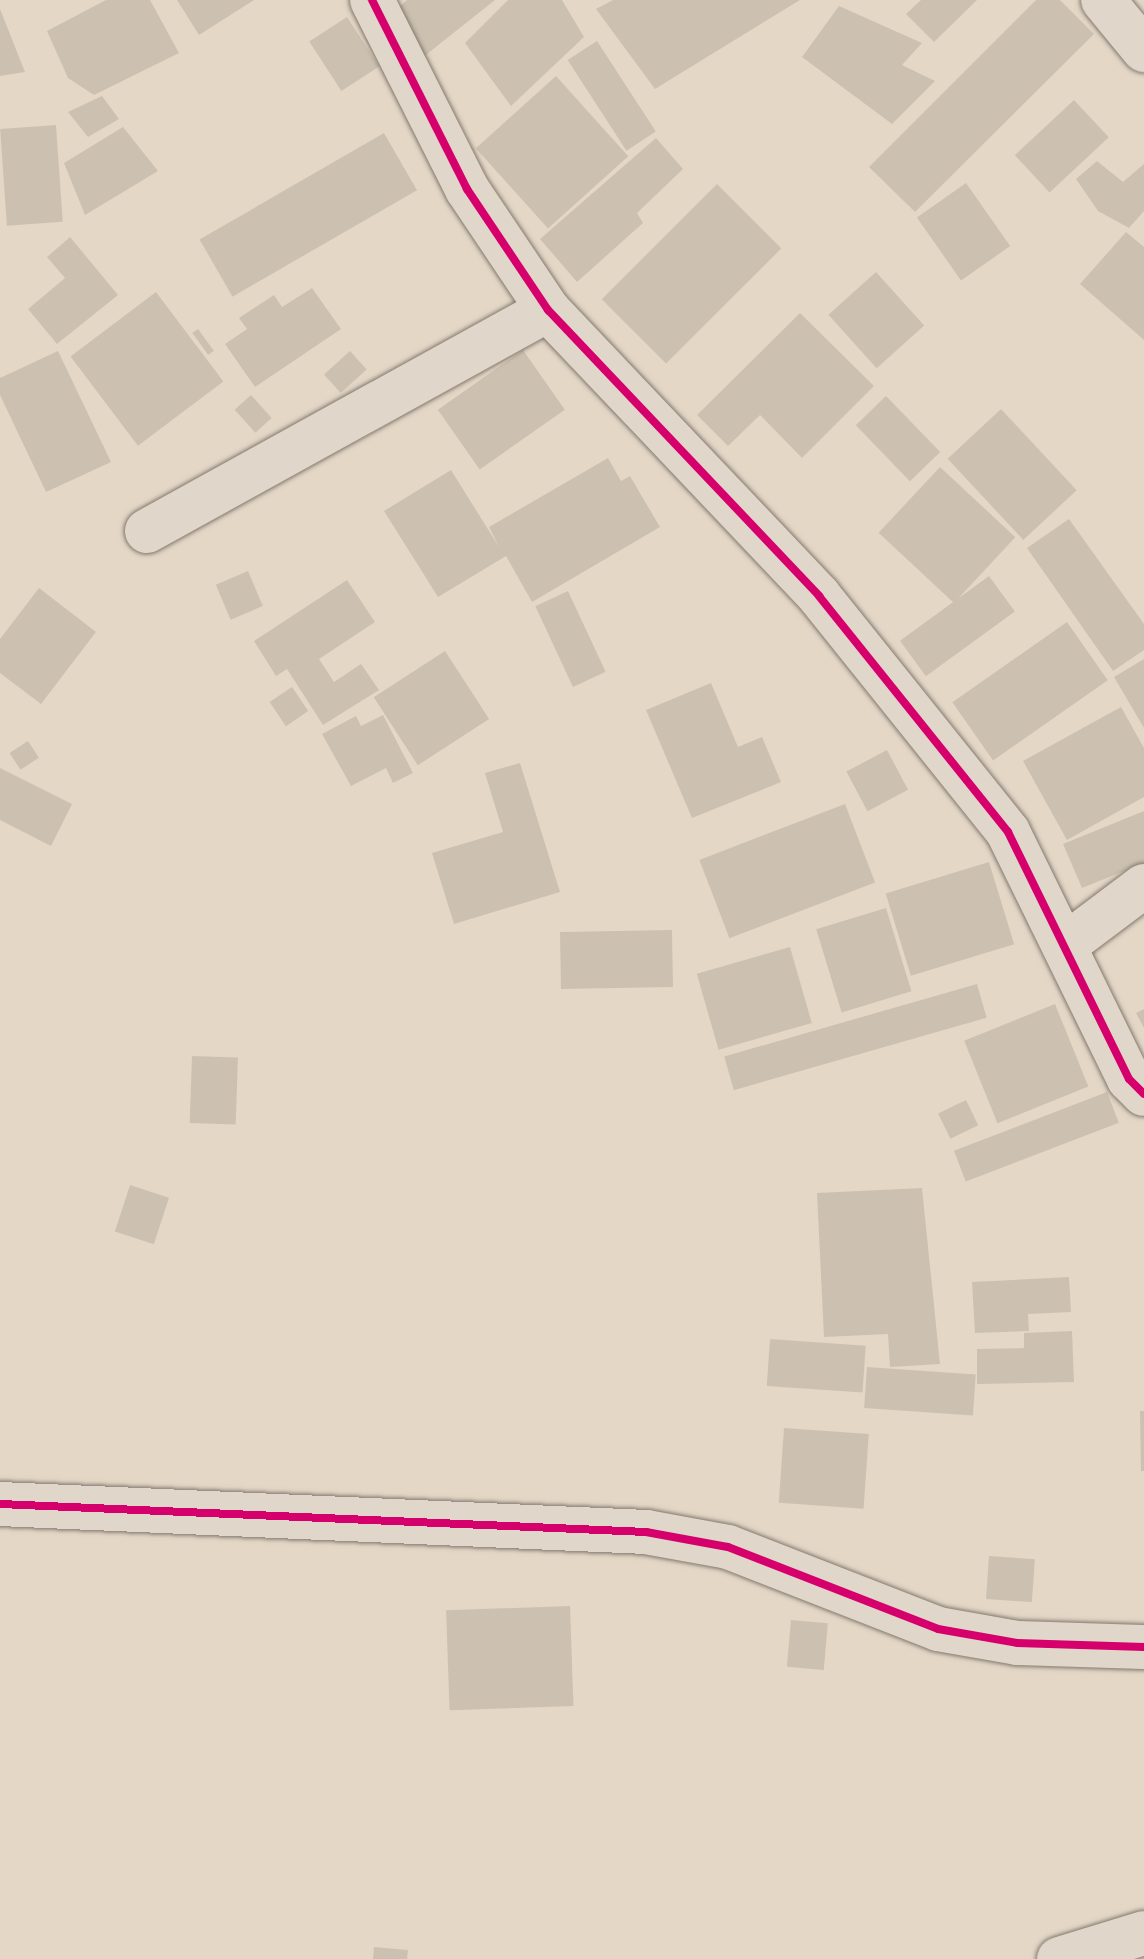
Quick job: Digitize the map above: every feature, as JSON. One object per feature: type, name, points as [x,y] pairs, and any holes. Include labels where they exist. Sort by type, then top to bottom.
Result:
[{"type":"street","points":[[372,0],[467,189],[548,310],[819,596],[1008,832],[1129,1079],[1144,1094]]},
{"type":"street","points":[[1103,0],[1144,50]]},
{"type":"street","points":[[147,531],[548,310]]},
{"type":"street","points":[[1064,946],[1144,886]]},
{"type":"street","points":[[0,1504],[646,1532],[728,1547],[938,1629],[1017,1643],[1144,1647]]},
{"type":"street","points":[[1059,1959],[1144,1933]]},
{"type":"building","points":[[106,0],[150,0],[179,53],[94,95],[68,78],[47,31]]},
{"type":"building","points":[[177,0],[254,0],[199,35]]},
{"type":"building","points":[[407,0],[495,0],[417,62],[389,16]]},
{"type":"building","points":[[508,0],[562,0],[584,37],[511,106],[465,43]]},
{"type":"building","points":[[613,0],[800,0],[655,89],[596,9]]},
{"type":"building","points":[[921,0],[977,0],[934,42],[906,14]]},
{"type":"building","points":[[1036,0],[1060,0],[1094,34],[915,212],[869,167]]},
{"type":"building","points":[[839,6],[922,43],[902,65],[935,81],[892,124],[802,57]]},
{"type":"building","points":[[0,9],[25,72],[0,76]]},
{"type":"building","points":[[347,17],[379,66],[341,91],[309,42]]},
{"type":"building","points":[[597,41],[656,132],[626,151],[568,60]]},
{"type":"building","points":[[556,76],[628,156],[548,229],[476,148]]},
{"type":"building","points":[[102,96],[119,119],[88,137],[68,112]]},
{"type":"building","points":[[1074,100],[1109,137],[1050,193],[1015,155]]},
{"type":"building","points":[[56,125],[63,222],[7,226],[0,129]]},
{"type":"building","points":[[123,127],[158,171],[85,215],[64,163]]},
{"type":"building","points":[[384,133],[417,190],[233,297],[200,240]]},
{"type":"building","points":[[656,138],[683,169],[637,213],[643,223],[577,282],[540,239]]},
{"type":"building","points":[[1097,161],[1123,182],[1144,164],[1144,211],[1129,228],[1098,211],[1076,179]]},
{"type":"building","points":[[966,183],[1010,246],[961,280],[917,217]]},
{"type":"building","points":[[717,184],[781,248],[666,364],[602,299]]},
{"type":"building","points":[[1126,232],[1144,247],[1144,340],[1080,284]]},
{"type":"building","points":[[70,237],[118,295],[57,344],[28,309],[65,278],[47,257]]},
{"type":"building","points":[[876,272],[924,326],[877,368],[828,315]]},
{"type":"building","points":[[312,288],[341,329],[255,387],[225,344],[247,329],[239,318],[274,295],[282,307]]},
{"type":"building","points":[[156,292],[223,381],[138,446],[71,356]]},
{"type":"building","points":[[800,313],[874,386],[802,458],[760,415],[728,446],[697,415]]},
{"type":"building","points":[[198,329],[214,351],[208,355],[192,333]]},
{"type":"building","points":[[523,350],[565,410],[480,469],[438,410]]},
{"type":"building","points":[[58,351],[111,462],[46,492],[0,395],[0,378]]},
{"type":"building","points":[[350,351],[367,370],[341,393],[324,374]]},
{"type":"building","points":[[251,395],[272,418],[255,433],[235,410]]},
{"type":"building","points":[[886,396],[940,452],[910,481],[856,425]]},
{"type":"building","points":[[1001,409],[1077,490],[1023,540],[948,459]]},
{"type":"building","points":[[608,458],[621,481],[630,476],[660,527],[532,602],[506,556],[438,597],[384,511],[451,470],[499,547],[489,527]]},
{"type":"building","points":[[940,467],[1015,537],[954,603],[879,533]]},
{"type":"building","points":[[1069,519],[1144,624],[1144,650],[1113,671],[1027,548]]},
{"type":"building","points":[[248,571],[263,606],[231,620],[216,585]]},
{"type":"building","points":[[989,576],[1015,612],[926,676],[900,641]]},
{"type":"building","points":[[347,580],[375,622],[319,659],[334,682],[361,664],[379,690],[323,725],[287,669],[276,676],[254,641]]},
{"type":"building","points":[[39,588],[96,632],[41,704],[0,673],[0,639]]},
{"type":"building","points":[[568,591],[606,672],[573,687],[535,606]]},
{"type":"building","points":[[1067,622],[1108,680],[993,760],[952,702]]},
{"type":"building","points":[[445,651],[489,719],[418,765],[374,697]]},
{"type":"building","points":[[1144,659],[1144,728],[1114,677]]},
{"type":"building","points":[[711,683],[738,747],[762,737],[781,782],[692,818],[646,710]]},
{"type":"building","points":[[292,687],[308,711],[286,726],[270,702]]},
{"type":"building","points":[[1121,707],[1144,748],[1144,797],[1067,840],[1023,761]]},
{"type":"building","points":[[383,715],[413,773],[393,783],[386,768],[351,786],[322,734],[356,716],[361,726]]},
{"type":"building","points":[[28,741],[39,758],[20,770],[10,753]]},
{"type":"building","points":[[887,750],[908,790],[868,811],[846,772]]},
{"type":"building","points":[[520,763],[560,892],[454,924],[432,853],[503,832],[485,773]]},
{"type":"building","points":[[0,768],[72,804],[51,846],[0,820]]},
{"type":"building","points":[[845,804],[875,882],[729,938],[699,860]]},
{"type":"building","points":[[1144,811],[1144,863],[1082,888],[1063,844]]},
{"type":"building","points":[[989,862],[1014,944],[911,976],[886,894]]},
{"type":"building","points":[[886,908],[911,991],[842,1013],[816,929]]},
{"type":"building","points":[[672,930],[673,987],[561,989],[560,932]]},
{"type":"building","points":[[790,947],[812,1023],[719,1050],[697,974]]},
{"type":"building","points":[[977,984],[987,1018],[734,1090],[724,1056]]},
{"type":"building","points":[[1055,1004],[1088,1087],[997,1123],[964,1041]]},
{"type":"building","points":[[1144,1009],[1144,1028],[1136,1013]]},
{"type":"building","points":[[192,1056],[238,1058],[236,1125],[190,1123]]},
{"type":"building","points":[[1107,1092],[1119,1123],[966,1182],[954,1151]]},
{"type":"building","points":[[966,1100],[978,1125],[950,1139],[938,1114]]},
{"type":"building","points":[[130,1185],[169,1198],[154,1244],[115,1232]]},
{"type":"building","points":[[922,1188],[940,1364],[890,1367],[888,1334],[824,1337],[817,1193]]},
{"type":"building","points":[[1069,1277],[1071,1312],[1028,1314],[1029,1331],[975,1333],[972,1282]]},
{"type":"building","points":[[1072,1331],[1074,1382],[977,1384],[977,1349],[1024,1348],[1024,1333]]},
{"type":"building","points":[[770,1339],[866,1346],[862,1393],[767,1386]]},
{"type":"building","points":[[867,1367],[976,1375],[973,1416],[864,1408]]},
{"type":"building","points":[[1140,1411],[1144,1411],[1144,1471],[1141,1471]]},
{"type":"building","points":[[784,1428],[869,1434],[864,1509],[779,1503]]},
{"type":"building","points":[[989,1556],[1035,1559],[1032,1602],[986,1599]]},
{"type":"building","points":[[570,1606],[573,1706],[450,1710],[446,1610]]},
{"type":"building","points":[[791,1620],[828,1623],[824,1670],[787,1667]]},
{"type":"building","points":[[374,1947],[408,1950],[407,1959],[373,1959]]},
{"type":"cycle path","points":[[372,0],[467,189],[548,310],[819,596],[1008,832],[1129,1079],[1144,1094]]},
{"type":"cycle path","points":[[0,1504],[646,1532],[728,1547],[938,1629],[1017,1643],[1144,1647]]}]
